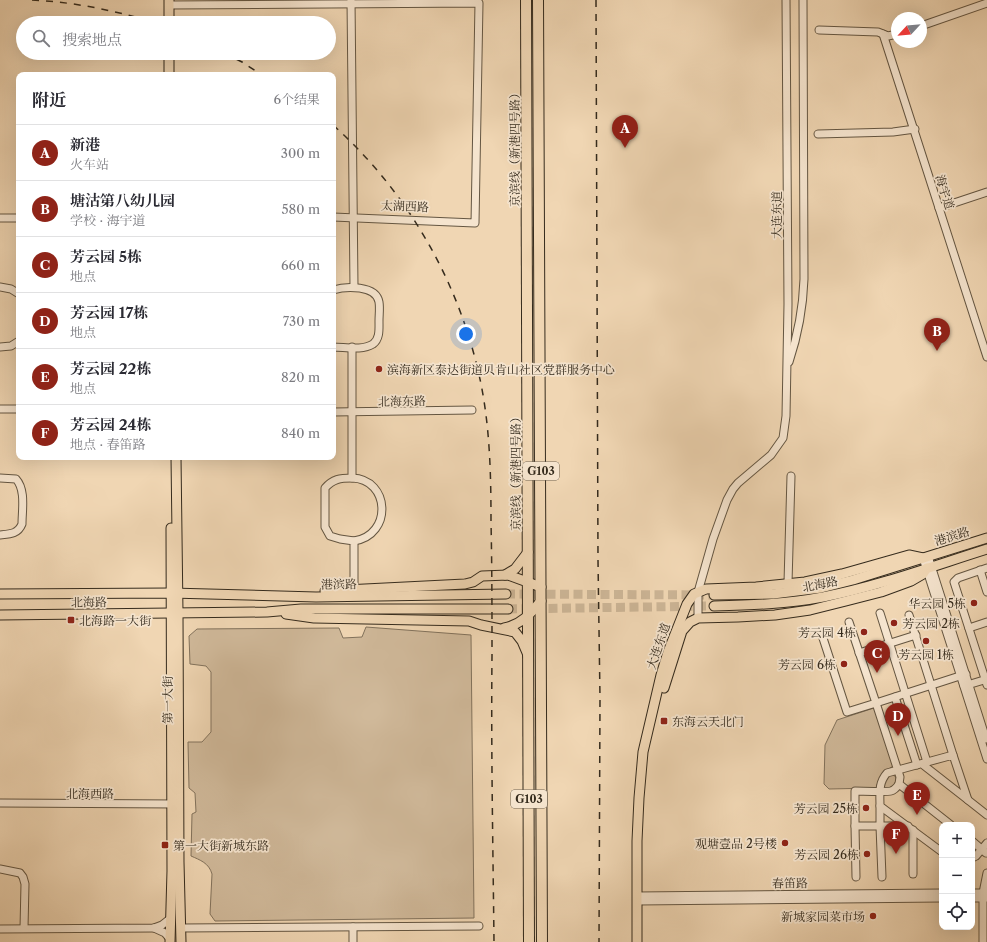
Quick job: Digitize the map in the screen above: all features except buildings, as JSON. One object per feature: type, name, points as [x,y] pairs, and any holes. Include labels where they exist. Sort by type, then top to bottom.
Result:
[{"type":"highway","name":"京滨线（新港四号路）","points":[[526,0],[529,942]]},
{"type":"highway","name":"京滨线（新港四号路）","points":[[538,0],[542,942]]},
{"type":"main road","points":[[170,16],[171,2]]},
{"type":"main road","points":[[171,2],[173,16]]},
{"type":"main road","points":[[169,60],[169,72]]},
{"type":"main road","points":[[174,60],[174,72]]},
{"type":"main road","name":"第一大街","points":[[170,460],[175,613],[175,804],[170,940]]},
{"type":"main road","name":"第一大街","points":[[174,593],[176,460]]},
{"type":"main road","name":"港滨路","points":[[926,557],[987,538]]},
{"type":"main road","name":"港滨路","points":[[929,567],[987,549]]},
{"type":"main road","points":[[505,575],[515,569],[528,552]]},
{"type":"main road","points":[[696,593],[706,589],[756,587],[805,582],[842,574],[909,555],[926,557]]},
{"type":"main road","name":"北海路","points":[[714,595],[773,594],[821,588],[860,578],[926,557]]},
{"type":"main road","points":[[696,618],[775,615],[810,610],[880,592],[906,583],[919,577],[929,567]]},
{"type":"main road","name":"北海路","points":[[714,606],[786,602],[823,597],[858,589],[929,567]]},
{"type":"main road","points":[[269,594],[465,584],[473,582],[482,576],[505,575],[541,587]]},
{"type":"main road","name":"北海路","points":[[0,594],[174,593]]},
{"type":"main road","name":"港滨路","points":[[174,593],[269,594],[316,597],[506,594]]},
{"type":"main road","name":"大连东道","points":[[642,942],[639,798],[644,752],[661,675],[688,602],[696,593]]},
{"type":"main road","points":[[499,628],[516,625],[529,616],[541,600]]},
{"type":"main road","points":[[267,612],[301,609],[508,609]]},
{"type":"main road","points":[[267,612],[314,618],[469,621],[514,632],[522,641],[528,656]]},
{"type":"main road","name":"北海路","points":[[0,615],[267,612]]},
{"type":"main road","name":"大连东道","points":[[638,942],[643,807],[651,740],[664,684],[680,637],[685,627],[696,618]]},
{"type":"main road","name":"第一大街","points":[[175,804],[179,862],[181,942]]},
{"type":"street","name":"大连东道","points":[[696,618],[696,593],[723,508],[729,495],[738,483],[762,464],[774,452],[783,438],[783,429],[786,416],[788,304],[786,0]]},
{"type":"street","points":[[786,370],[795,342],[804,298],[803,0]]},
{"type":"street","points":[[171,2],[350,2],[352,287]]},
{"type":"street","name":"太湖西路","points":[[336,214],[475,221],[479,3],[350,2]]},
{"type":"street","points":[[927,24],[987,3]]},
{"type":"street","points":[[820,30],[878,32],[884,35],[891,35]]},
{"type":"street","name":"海宇道","points":[[884,35],[987,357]]},
{"type":"street","points":[[818,134],[892,132],[914,129]]},
{"type":"street","points":[[940,209],[987,192]]},
{"type":"street","points":[[940,209],[987,195]]},
{"type":"street","name":"海宇道","points":[[940,209],[987,350]]},
{"type":"street","points":[[0,215],[16,215]]},
{"type":"street","name":"太湖西路","points":[[336,217],[351,216]]},
{"type":"street","points":[[0,218],[16,218]]},
{"type":"street","points":[[0,287],[11,288],[16,292]]},
{"type":"street","points":[[336,290],[352,287],[366,290],[373,293],[379,301],[378,339],[365,348],[336,347]]},
{"type":"street","points":[[0,347],[12,346],[16,343]]},
{"type":"street","points":[[352,347],[352,478]]},
{"type":"street","points":[[0,409],[16,409]]},
{"type":"street","name":"北海东路","points":[[336,412],[472,410]]},
{"type":"street","points":[[788,583],[791,476]]},
{"type":"street","points":[[0,478],[16,479],[20,483],[22,494],[22,524],[20,528],[14,533],[0,535]]},
{"type":"street","points":[[337,478],[352,478],[360,478],[371,483],[378,493],[381,502],[380,522],[371,534],[354,541],[330,536],[325,527],[325,488],[330,482],[337,478]]},
{"type":"street","points":[[354,541],[354,589]]},
{"type":"street","points":[[926,557],[963,675],[987,759]]},
{"type":"street","points":[[966,686],[985,681],[954,582],[958,578],[984,569],[987,592]]},
{"type":"street","points":[[880,612],[906,694],[922,764]]},
{"type":"street","points":[[909,615],[968,800]]},
{"type":"street","points":[[849,622],[900,777],[899,784],[892,791],[855,791],[856,877]]},
{"type":"street","points":[[969,628],[987,622]]},
{"type":"street","points":[[821,632],[847,712],[963,675]]},
{"type":"street","points":[[859,653],[916,635]]},
{"type":"street","points":[[966,686],[987,743]]},
{"type":"street","points":[[895,697],[922,764],[987,815]]},
{"type":"street","points":[[882,877],[880,790],[882,779],[887,774],[953,755]]},
{"type":"street","points":[[899,784],[947,822]]},
{"type":"street","name":"北海西路","points":[[0,803],[175,804]]},
{"type":"street","points":[[880,806],[939,850]]},
{"type":"street","points":[[855,826],[911,828]]},
{"type":"street","points":[[911,828],[913,874]]},
{"type":"street","points":[[975,843],[985,848],[975,856]]},
{"type":"street","points":[[0,869],[20,873],[23,877],[25,884],[24,928]]},
{"type":"street","points":[[983,942],[987,873]]},
{"type":"street","name":"春笛路","points":[[640,899],[939,893]]},
{"type":"street","points":[[975,893],[985,895]]},
{"type":"street","points":[[975,897],[985,895]]},
{"type":"street","name":"春笛路","points":[[640,899],[939,898]]},
{"type":"street","points":[[0,929],[154,928],[162,925],[170,918]]},
{"type":"street","points":[[181,928],[480,926]]},
{"type":"street","points":[[353,927],[353,942]]},
{"type":"street","points":[[154,928],[165,933],[170,940]]},
{"type":"shaded area","points":[[366,627],[471,635],[474,918],[215,921],[210,914],[211,870],[201,861],[191,856],[192,814],[196,812],[195,793],[189,788],[188,742],[202,742],[211,732],[211,672],[206,666],[190,664],[189,636],[197,629],[339,628],[343,638],[362,637]]},
{"type":"shaded area","points":[[874,708],[893,766],[882,775],[876,788],[829,789],[824,784],[825,745],[837,720]]},
{"type":"shaded area","points":[[890,775],[894,775],[896,778],[895,782],[892,786],[885,789],[883,782]]},
{"type":"tunnel","points":[[506,594],[714,595]]},
{"type":"tunnel","points":[[508,609],[714,606]]},
{"type":"railway","points":[[32,0],[95,8],[130,16]]},
{"type":"railway","points":[[596,0],[598,560],[600,698],[599,942]]},
{"type":"railway","points":[[238,60],[257,72]]},
{"type":"railway","points":[[336,128],[385,180],[408,211],[428,243],[445,276],[460,311],[472,347],[481,384],[488,435],[491,487],[494,942]]},
{"type":"place","name":"新港","points":[[625,148]]},
{"type":"place","name":"塘沽第八幼儿园","points":[[937,351]]},
{"type":"place","name":"滨海新区泰达街道贝肯山社区党群服务中心","points":[[379,369]]},
{"type":"place","name":"华云园 5栋","points":[[974,603]]},
{"type":"place","name":"北海路一大街","points":[[71,620]]},
{"type":"place","name":"芳云园 2栋","points":[[894,623]]},
{"type":"place","name":"芳云园 4栋","points":[[864,632]]},
{"type":"place","name":"芳云园 1栋","points":[[926,641]]},
{"type":"place","name":"芳云园 6栋","points":[[844,664]]},
{"type":"place","name":"芳云园 5栋","points":[[877,673]]},
{"type":"place","name":"东海云天北门","points":[[664,721]]},
{"type":"place","name":"芳云园 17栋","points":[[898,736]]},
{"type":"place","name":"芳云园 25栋","points":[[866,808]]},
{"type":"place","name":"芳云园 22栋","points":[[917,815]]},
{"type":"place","name":"观塘壹品 2号楼","points":[[785,843]]},
{"type":"place","name":"第一大街新城东路","points":[[165,845]]},
{"type":"place","name":"芳云园 26栋","points":[[867,854]]},
{"type":"place","name":"芳云园 24栋","points":[[896,854]]},
{"type":"place","name":"新城家园菜市场","points":[[873,916]]}]
